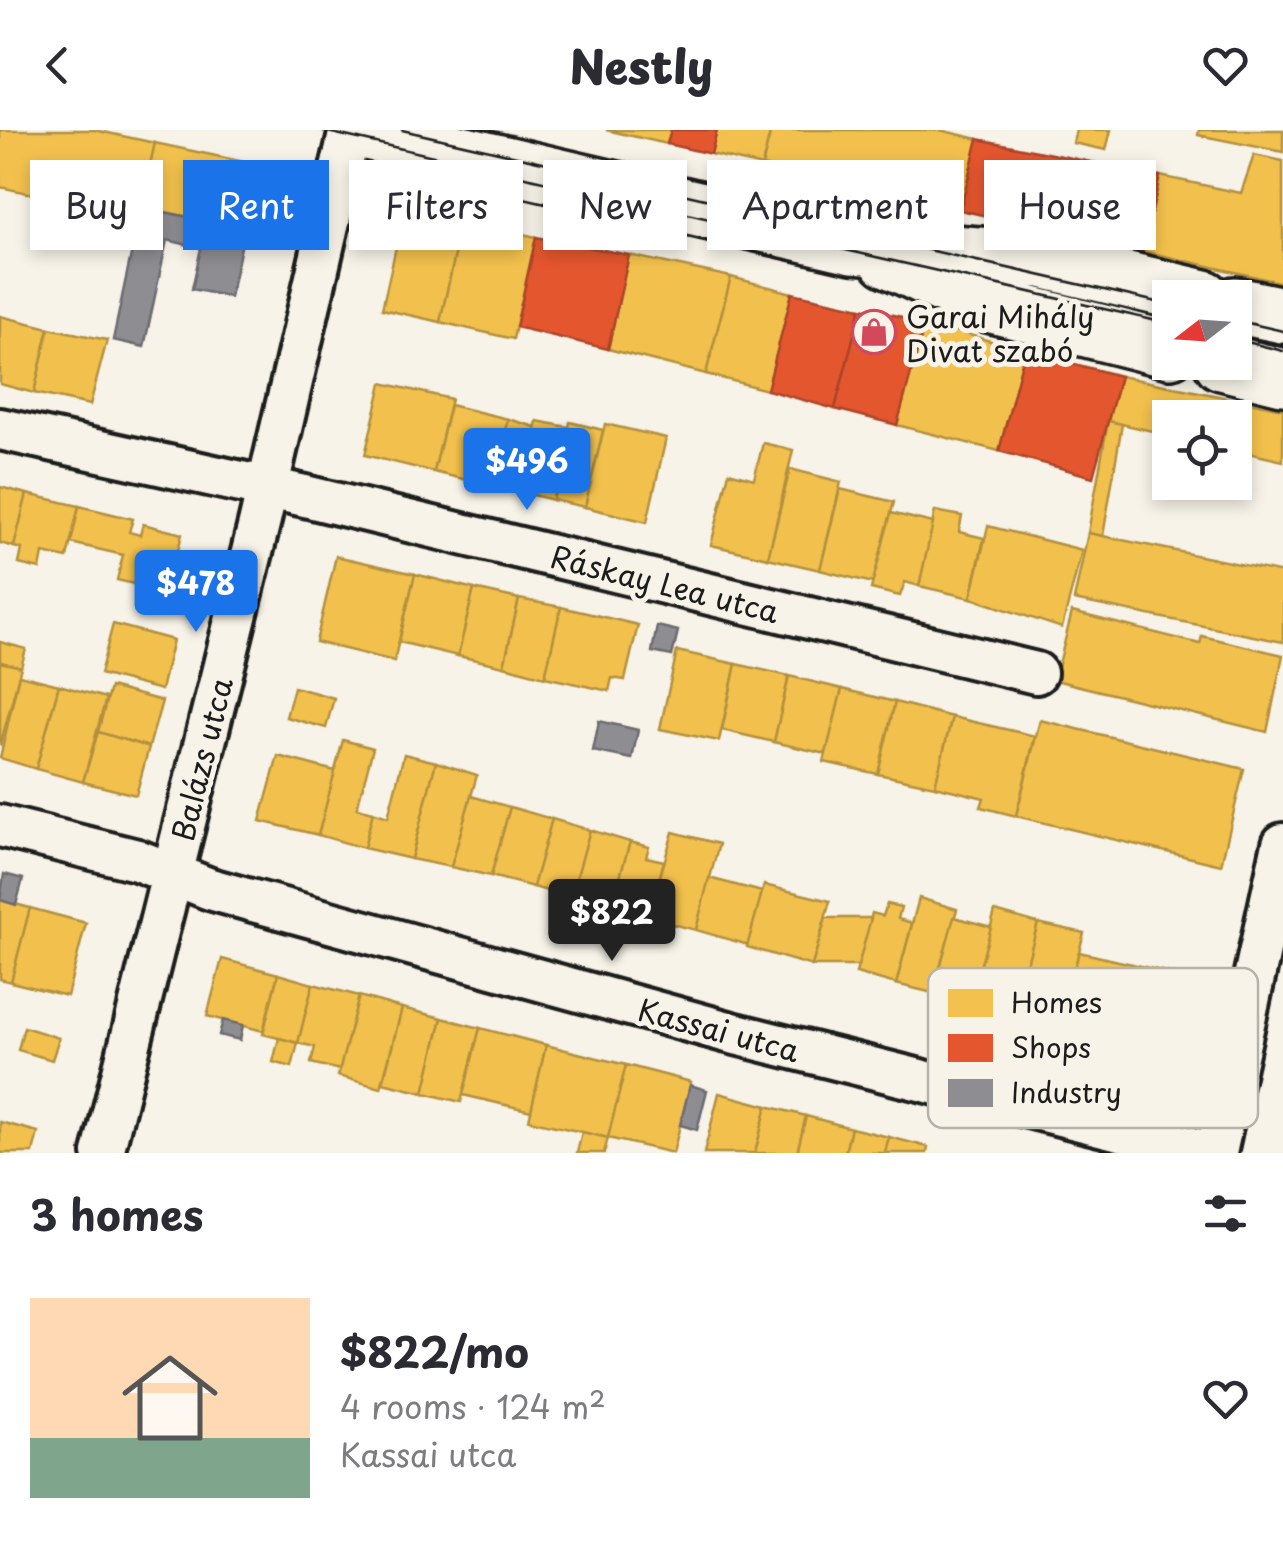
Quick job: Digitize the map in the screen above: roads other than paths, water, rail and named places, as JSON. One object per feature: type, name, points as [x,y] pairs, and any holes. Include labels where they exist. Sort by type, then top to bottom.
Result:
[{"type":"street","name":"Balázs utca","points":[[103,1153],[350,130]]},
{"type":"street","points":[[358,130],[707,211]]},
{"type":"street","points":[[863,250],[978,301],[1152,345]]},
{"type":"street","points":[[915,250],[1042,260],[1152,286]]},
{"type":"street","points":[[1252,308],[1283,315]]},
{"type":"street","points":[[1252,369],[1283,376]]},
{"type":"street","name":"Ráskay Lea utca","points":[[0,428],[1036,673]]},
{"type":"street","name":"Kassai utca","points":[[0,826],[137,860],[172,875],[728,1032],[928,1082]]},
{"type":"street","points":[[1255,968],[1283,844]]},
{"type":"street","name":"Kassai utca","points":[[1114,1128],[1214,1153]]},
{"type":"street","points":[[1214,1153],[1220,1128]]},
{"type":"tram line","points":[[319,130],[1152,320]]},
{"type":"tram line","points":[[402,130],[1152,301]]},
{"type":"tram line","points":[[1252,324],[1283,331]]},
{"type":"tram line","points":[[1252,343],[1283,351]]},
{"type":"place","name":"Garai Mihály Divat szabó","points":[[874,332]]}]
